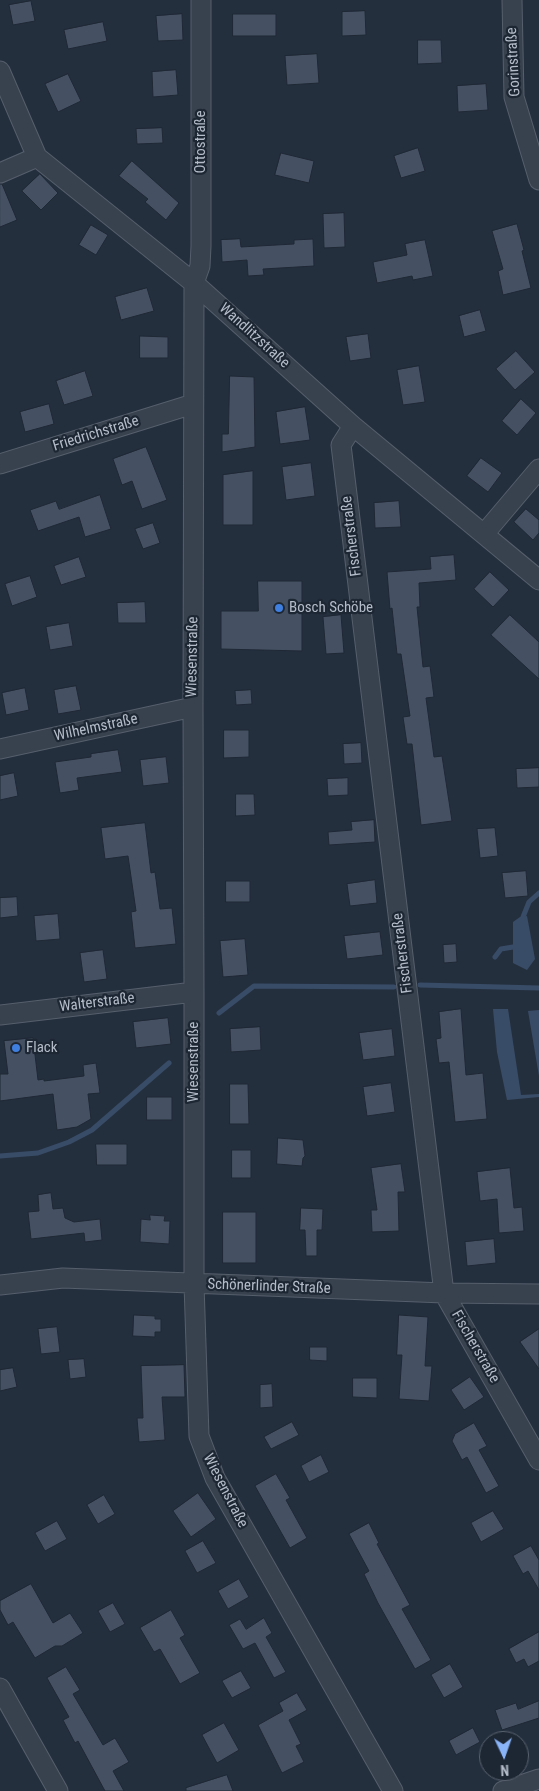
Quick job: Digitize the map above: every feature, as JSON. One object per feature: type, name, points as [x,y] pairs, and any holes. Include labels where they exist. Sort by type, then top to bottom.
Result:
[{"type":"street","name":"Ottostraße","points":[[194,282],[200,266],[201,246],[201,0]]},
{"type":"street","name":"Gorinstraße","points":[[512,0],[514,97],[539,180]]},
{"type":"street","name":"Wandlitzstraße","points":[[0,71],[37,158],[194,282],[353,426],[539,580]]},
{"type":"street","points":[[0,173],[37,158]]},
{"type":"street","name":"Wiesenstraße","points":[[194,282],[192,707],[194,1284],[199,1436],[215,1478],[393,1791]]},
{"type":"street","name":"Friedrichstraße","points":[[0,464],[193,404]]},
{"type":"street","name":"Fischerstraße","points":[[353,426],[341,445],[444,1293],[539,1460]]},
{"type":"street","points":[[484,534],[539,469]]},
{"type":"street","name":"Wilhelmstraße","points":[[0,749],[192,707]]},
{"type":"street","name":"Walterstraße","points":[[0,1015],[194,992]]},
{"type":"street","name":"Schönerlinder Straße","points":[[0,1285],[63,1278],[444,1293],[539,1294]]},
{"type":"street","points":[[0,1688],[58,1791]]},
{"type":"street","points":[[503,1791],[539,1779]]},
{"type":"water","points":[[527,916],[535,959],[527,970],[513,963],[513,922],[520,917]]},
{"type":"water","points":[[493,1009],[508,1009],[521,1095],[539,1094],[539,1097],[507,1100],[497,1052]]},
{"type":"water","points":[[539,1010],[539,1076],[528,1011]]},
{"type":"building","points":[[31,1],[35,21],[13,25],[9,5]]},
{"type":"building","points":[[365,11],[366,35],[342,36],[342,12]]},
{"type":"building","points":[[182,14],[183,40],[158,41],[156,16]]},
{"type":"building","points":[[233,14],[276,14],[276,36],[233,36]]},
{"type":"building","points":[[103,22],[107,41],[68,49],[64,30]]},
{"type":"building","points":[[418,40],[441,40],[442,63],[418,64]]},
{"type":"building","points":[[317,54],[319,83],[287,85],[285,56]]},
{"type":"building","points":[[176,70],[178,95],[153,97],[152,72]]},
{"type":"building","points":[[68,74],[81,101],[58,112],[45,84]]},
{"type":"building","points":[[486,84],[488,110],[458,112],[457,86]]},
{"type":"building","points":[[162,128],[163,143],[137,144],[136,129]]},
{"type":"building","points":[[418,148],[425,171],[401,178],[394,156]]},
{"type":"building","points":[[281,153],[314,161],[309,183],[275,175]]},
{"type":"building","points":[[132,161],[179,203],[166,220],[145,202],[148,199],[119,176]]},
{"type":"building","points":[[40,174],[58,193],[41,210],[22,191]]},
{"type":"building","points":[[0,184],[2,184],[17,220],[0,227]]},
{"type":"building","points":[[344,213],[345,247],[324,248],[323,214]]},
{"type":"building","points":[[517,224],[531,288],[503,295],[498,271],[503,269],[492,231]]},
{"type":"building","points":[[91,225],[108,235],[96,255],[79,245]]},
{"type":"building","points":[[240,239],[241,247],[294,244],[294,240],[313,239],[314,266],[263,269],[264,275],[248,276],[247,260],[222,262],[221,240]]},
{"type":"building","points":[[425,240],[433,276],[413,280],[412,276],[377,283],[373,262],[407,255],[405,244]]},
{"type":"building","points":[[147,288],[154,311],[121,320],[115,297]]},
{"type":"building","points":[[480,310],[486,331],[464,337],[459,316]]},
{"type":"building","points":[[368,334],[371,358],[350,361],[346,337]]},
{"type":"building","points":[[140,336],[168,337],[168,358],[140,358]]},
{"type":"building","points":[[516,351],[535,372],[515,390],[496,369]]},
{"type":"building","points":[[419,366],[425,402],[403,405],[397,370]]},
{"type":"building","points":[[85,371],[93,396],[64,405],[56,381]]},
{"type":"building","points":[[230,376],[254,377],[255,447],[222,452],[222,434],[228,434]]},
{"type":"building","points":[[521,399],[536,413],[517,435],[502,421]]},
{"type":"building","points":[[49,404],[54,424],[25,432],[20,412]]},
{"type":"building","points":[[305,407],[310,440],[280,444],[276,412]]},
{"type":"building","points":[[146,447],[167,500],[142,509],[132,481],[122,485],[113,459]]},
{"type":"building","points":[[481,458],[502,473],[488,492],[467,476]]},
{"type":"building","points":[[311,463],[315,496],[286,500],[282,467]]},
{"type":"building","points":[[253,471],[253,525],[223,525],[223,475]]},
{"type":"building","points":[[100,495],[111,529],[85,537],[79,517],[38,531],[30,510],[56,501],[59,509]]},
{"type":"building","points":[[399,501],[401,527],[375,528],[374,503]]},
{"type":"building","points":[[526,509],[539,520],[539,533],[533,540],[514,522]]},
{"type":"building","points":[[153,523],[160,543],[143,549],[135,529]]},
{"type":"building","points":[[454,555],[456,580],[419,583],[420,607],[417,607],[423,667],[430,666],[434,697],[426,698],[434,757],[442,756],[452,821],[421,825],[412,744],[407,744],[403,717],[410,716],[401,654],[397,654],[392,608],[390,609],[387,572],[431,569],[430,557]]},
{"type":"building","points":[[79,557],[86,577],[61,585],[54,566]]},
{"type":"building","points":[[490,572],[509,590],[493,607],[474,589]]},
{"type":"building","points":[[30,576],[37,597],[12,606],[5,584]]},
{"type":"building","points":[[258,581],[302,581],[302,651],[221,649],[221,611],[258,611]]},
{"type":"building","points":[[145,602],[146,623],[118,623],[117,603]]},
{"type":"building","points":[[341,615],[344,653],[326,654],[323,617]]},
{"type":"building","points":[[510,615],[539,642],[539,679],[491,635]]},
{"type":"building","points":[[69,623],[73,646],[50,650],[46,627]]},
{"type":"building","points":[[76,686],[81,710],[58,714],[54,690]]},
{"type":"building","points":[[25,688],[29,710],[6,715],[2,693]]},
{"type":"building","points":[[251,690],[252,704],[236,705],[235,691]]},
{"type":"building","points":[[224,730],[249,730],[249,757],[224,758]]},
{"type":"building","points":[[361,743],[362,763],[344,764],[343,744]]},
{"type":"building","points":[[118,750],[122,772],[77,778],[79,790],[60,793],[55,762],[91,757],[91,754]]},
{"type":"building","points":[[166,757],[169,783],[143,786],[140,760]]},
{"type":"building","points":[[539,768],[539,787],[517,788],[516,769]]},
{"type":"building","points":[[14,773],[18,796],[0,800],[0,776]]},
{"type":"building","points":[[348,778],[348,795],[328,796],[327,779]]},
{"type":"building","points":[[236,794],[254,794],[255,815],[236,816]]},
{"type":"building","points":[[374,820],[375,842],[329,845],[328,832],[352,830],[351,822]]},
{"type":"building","points":[[145,823],[151,873],[155,872],[160,909],[172,908],[176,944],[135,948],[131,912],[136,911],[128,856],[105,859],[101,828]]},
{"type":"building","points":[[495,828],[498,856],[480,858],[477,829]]},
{"type":"building","points":[[526,871],[528,896],[505,898],[502,873]]},
{"type":"building","points":[[375,880],[377,903],[350,906],[347,884]]},
{"type":"building","points":[[226,881],[250,881],[250,902],[226,902]]},
{"type":"building","points":[[17,897],[18,916],[0,918],[0,898]]},
{"type":"building","points":[[58,914],[60,939],[36,941],[34,916]]},
{"type":"building","points":[[380,932],[383,955],[347,959],[344,936]]},
{"type":"building","points":[[245,939],[248,975],[223,977],[220,941]]},
{"type":"building","points":[[456,944],[457,962],[444,963],[443,945]]},
{"type":"building","points":[[103,950],[107,979],[84,982],[80,953]]},
{"type":"building","points":[[461,1009],[466,1075],[483,1073],[487,1119],[455,1122],[449,1062],[439,1063],[436,1039],[441,1038],[439,1012]]},
{"type":"building","points":[[168,1018],[171,1044],[136,1048],[133,1022]]},
{"type":"building","points":[[260,1027],[261,1050],[231,1052],[230,1029]]},
{"type":"building","points":[[392,1029],[395,1056],[363,1060],[359,1033]]},
{"type":"building","points":[[33,1038],[38,1080],[44,1079],[44,1081],[84,1076],[83,1065],[96,1063],[100,1093],[88,1094],[91,1119],[77,1127],[57,1130],[53,1094],[0,1101],[0,1074],[8,1074],[4,1041]]},
{"type":"building","points":[[391,1083],[395,1112],[367,1116],[363,1087]]},
{"type":"building","points":[[230,1084],[248,1084],[249,1124],[230,1124]]},
{"type":"building","points":[[147,1097],[172,1097],[172,1120],[147,1120]]},
{"type":"building","points":[[278,1138],[303,1140],[305,1156],[302,1166],[277,1164]]},
{"type":"building","points":[[96,1144],[127,1144],[127,1165],[97,1165]]},
{"type":"building","points":[[232,1150],[251,1150],[251,1178],[232,1178]]},
{"type":"building","points":[[401,1164],[405,1192],[398,1192],[399,1231],[372,1232],[371,1210],[377,1210],[371,1168]]},
{"type":"building","points":[[510,1168],[514,1208],[522,1207],[524,1231],[499,1233],[497,1199],[480,1201],[477,1172]]},
{"type":"building","points":[[51,1193],[53,1209],[63,1208],[65,1218],[74,1222],[100,1219],[102,1240],[85,1242],[84,1233],[31,1239],[28,1212],[39,1211],[38,1195]]},
{"type":"building","points":[[301,1208],[323,1209],[322,1230],[317,1230],[317,1256],[306,1256],[305,1230],[300,1230]]},
{"type":"building","points":[[223,1212],[256,1212],[256,1263],[223,1263]]},
{"type":"building","points":[[150,1215],[165,1216],[164,1221],[170,1221],[169,1244],[140,1242],[141,1219],[150,1220]]},
{"type":"building","points":[[494,1239],[496,1263],[467,1266],[465,1242]]},
{"type":"building","points":[[134,1315],[155,1316],[155,1319],[161,1319],[161,1332],[155,1332],[155,1337],[133,1336]]},
{"type":"building","points":[[399,1315],[428,1317],[425,1366],[432,1366],[429,1401],[399,1399],[402,1355],[397,1355]]},
{"type":"building","points":[[57,1327],[60,1352],[41,1354],[38,1329]]},
{"type":"building","points":[[539,1329],[539,1369],[520,1342]]},
{"type":"building","points":[[310,1347],[327,1347],[327,1361],[310,1360]]},
{"type":"building","points":[[84,1359],[86,1377],[70,1379],[68,1360]]},
{"type":"building","points":[[184,1365],[185,1397],[162,1397],[165,1440],[139,1442],[137,1418],[143,1418],[141,1366]]},
{"type":"building","points":[[13,1368],[17,1387],[0,1391],[0,1370]]},
{"type":"building","points":[[470,1377],[484,1397],[464,1410],[451,1390]]},
{"type":"building","points":[[353,1378],[377,1378],[377,1398],[353,1397]]},
{"type":"building","points":[[272,1384],[273,1407],[260,1408],[260,1385]]},
{"type":"building","points":[[292,1422],[299,1435],[271,1449],[264,1437]]},
{"type":"building","points":[[474,1423],[487,1446],[479,1450],[499,1486],[486,1493],[467,1457],[462,1460],[452,1441],[455,1434]]},
{"type":"building","points":[[321,1455],[329,1472],[309,1482],[301,1466]]},
{"type":"building","points":[[276,1474],[290,1498],[286,1500],[307,1538],[290,1548],[255,1486]]},
{"type":"building","points":[[198,1493],[216,1519],[191,1537],[173,1511]]},
{"type":"building","points":[[104,1495],[115,1514],[98,1524],[87,1505]]},
{"type":"building","points":[[493,1511],[504,1529],[481,1542],[471,1523]]},
{"type":"building","points":[[57,1521],[67,1539],[45,1551],[35,1533]]},
{"type":"building","points":[[369,1523],[379,1543],[377,1544],[410,1605],[402,1609],[431,1660],[415,1669],[378,1603],[364,1574],[369,1571],[349,1534]]},
{"type":"building","points":[[203,1541],[216,1563],[197,1573],[185,1551]]},
{"type":"building","points":[[531,1546],[539,1560],[539,1590],[528,1571],[523,1574],[513,1556]]},
{"type":"building","points":[[239,1579],[249,1597],[228,1609],[218,1591]]},
{"type":"building","points":[[31,1584],[53,1623],[70,1613],[83,1633],[62,1646],[55,1646],[35,1658],[13,1622],[8,1625],[0,1610],[0,1601]]},
{"type":"building","points":[[113,1603],[125,1624],[110,1632],[98,1611]]},
{"type":"building","points":[[171,1610],[185,1635],[180,1638],[200,1673],[180,1684],[160,1649],[154,1652],[140,1628]]},
{"type":"building","points":[[264,1618],[272,1633],[266,1637],[286,1672],[274,1678],[255,1643],[243,1649],[229,1625],[240,1619],[246,1629]]},
{"type":"building","points":[[539,1632],[539,1661],[528,1667],[524,1659],[516,1663],[509,1649]]},
{"type":"building","points":[[450,1664],[463,1687],[444,1698],[431,1675]]},
{"type":"building","points":[[66,1667],[80,1690],[73,1694],[103,1745],[115,1738],[129,1762],[113,1771],[124,1791],[105,1791],[78,1741],[75,1743],[63,1720],[69,1717],[47,1678]]},
{"type":"building","points":[[241,1671],[251,1688],[232,1698],[222,1681]]},
{"type":"building","points":[[297,1693],[307,1710],[289,1720],[301,1744],[296,1746],[304,1762],[282,1773],[258,1725],[283,1711],[279,1703]]},
{"type":"building","points":[[539,1701],[539,1718],[502,1730],[495,1710],[516,1703],[518,1709]]},
{"type":"building","points":[[224,1723],[239,1750],[217,1763],[202,1735]]},
{"type":"building","points":[[473,1728],[479,1743],[456,1755],[449,1741]]},
{"type":"building","points":[[227,1775],[233,1791],[186,1791],[186,1788]]},
{"type":"waterway","points":[[523,917],[529,902],[539,893]]},
{"type":"waterway","points":[[495,957],[501,949],[513,947]]},
{"type":"waterway","points":[[420,985],[539,988]]},
{"type":"waterway","points":[[219,1013],[254,986],[394,987]]},
{"type":"waterway","points":[[0,1156],[38,1153],[69,1142],[92,1130],[169,1063]]},
{"type":"place","name":"Bosch Schöbe","points":[[279,608]]},
{"type":"place","name":"Flack","points":[[16,1048]]}]
